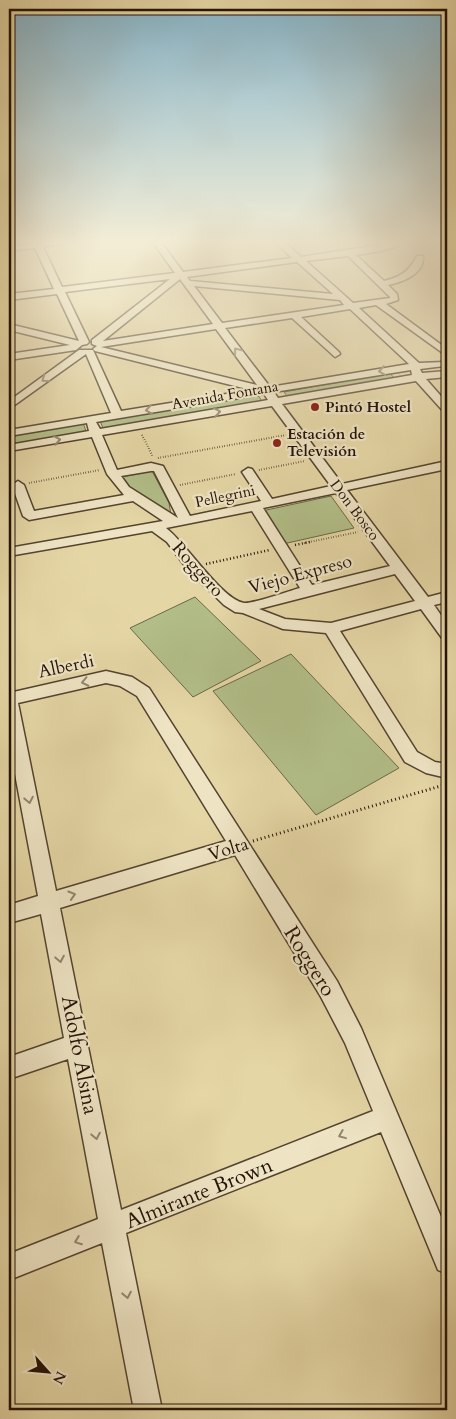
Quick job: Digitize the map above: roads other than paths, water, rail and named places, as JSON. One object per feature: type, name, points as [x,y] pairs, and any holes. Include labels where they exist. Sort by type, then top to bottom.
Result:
[{"type":"street","points":[[68,307],[88,346],[117,415]]},
{"type":"street","points":[[9,406],[143,307]]},
{"type":"street","name":"Don Bosco","points":[[204,307],[447,634]]},
{"type":"street","points":[[9,357],[343,307]]},
{"type":"street","points":[[352,307],[415,366],[418,377],[447,409]]},
{"type":"street","points":[[381,307],[447,353]]},
{"type":"street","points":[[294,315],[335,354]]},
{"type":"street","points":[[9,328],[267,390]]},
{"type":"street","points":[[428,365],[447,358]]},
{"type":"street","name":"Avenida Fontana","points":[[9,434],[415,366],[447,364]]},
{"type":"street","name":"Avenida Fontana","points":[[9,448],[418,377],[447,374]]},
{"type":"street","name":"Roggero","points":[[90,419],[112,471],[133,497],[173,522]]},
{"type":"street","name":"Roggero","points":[[112,471],[156,465],[186,521]]},
{"type":"street","name":"Pellegrini","points":[[9,552],[186,521],[447,465]]},
{"type":"street","points":[[248,472],[268,504]]},
{"type":"street","points":[[18,485],[29,516],[133,497]]},
{"type":"street","points":[[255,506],[309,591]]},
{"type":"street","name":"Roggero","points":[[154,526],[172,539],[193,567],[218,594],[240,608],[283,624],[331,628]]},
{"type":"street","name":"Viejo Expreso","points":[[240,608],[398,569]]},
{"type":"street","points":[[447,597],[331,628],[411,757],[421,763],[447,771]]},
{"type":"street","name":"Alberdi","points":[[9,700],[106,677],[132,683]]},
{"type":"street","name":"Roggero","points":[[132,683],[153,706],[237,846],[328,990],[353,1036],[447,1261]]},
{"type":"street","name":"Adolfo Alsina","points":[[9,700],[114,1227],[148,1410]]},
{"type":"street","name":"Volta","points":[[9,914],[237,846]]},
{"type":"street","points":[[9,1068],[78,1045]]},
{"type":"street","name":"Almirante Brown","points":[[9,1267],[388,1117]]},
{"type":"place","name":"Pintó Hostel","points":[[315,407]]},
{"type":"place","name":"Estación de Televisión","points":[[277,443]]}]
